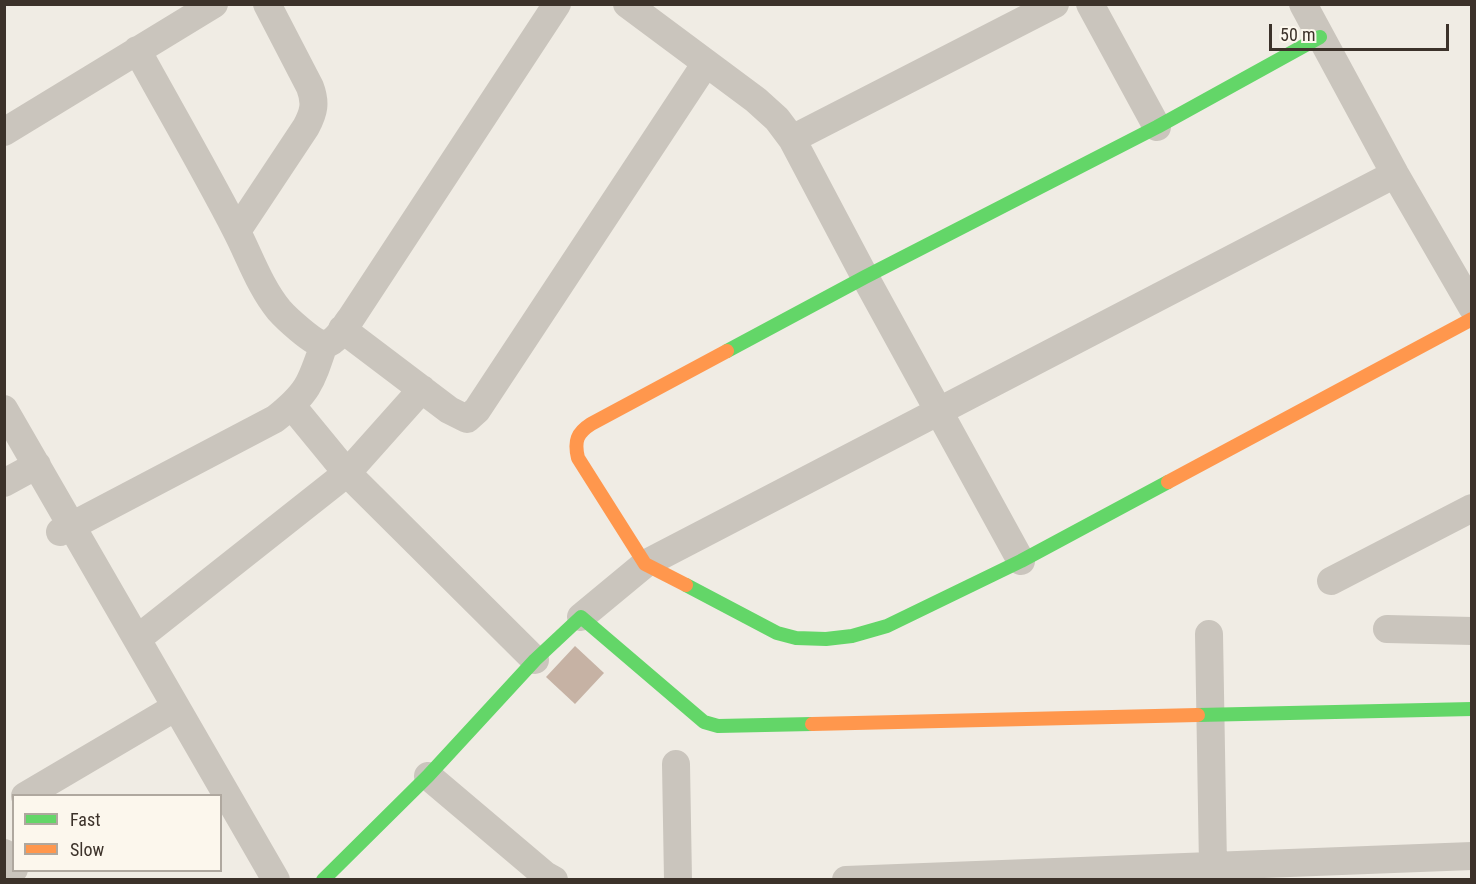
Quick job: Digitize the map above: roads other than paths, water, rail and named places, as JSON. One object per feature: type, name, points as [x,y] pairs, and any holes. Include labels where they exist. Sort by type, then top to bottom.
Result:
[{"type":"street","points":[[4,132],[214,4]]},
{"type":"street","points":[[237,231],[315,110],[310,87],[267,4]]},
{"type":"street","points":[[66,529],[275,419],[292,406],[311,382],[333,337],[557,4]]},
{"type":"street","points":[[627,4],[756,100],[777,119],[792,139],[864,277],[1021,561]]},
{"type":"street","points":[[792,139],[1055,4]]},
{"type":"street","points":[[1090,4],[1157,127]]},
{"type":"street","points":[[1304,4],[1395,174],[1472,307]]},
{"type":"street","points":[[1320,37],[1157,127],[864,277],[591,424],[576,438],[578,458],[645,564],[777,633],[796,638],[826,639],[852,636],[887,626],[1021,561],[1472,319]]},
{"type":"street","points":[[137,50],[237,231],[260,279],[280,311],[318,342],[333,337],[422,389],[456,415],[467,418],[477,410],[706,63]]},
{"type":"street","points":[[322,879],[428,776],[535,660],[581,617],[645,564],[1395,174]]},
{"type":"street","points":[[137,639],[347,473],[422,389]]},
{"type":"street","points":[[292,406],[347,473],[535,660]]},
{"type":"street","points":[[4,409],[22,473]]},
{"type":"street","points":[[4,434],[22,473],[66,529],[137,639],[211,794]]},
{"type":"street","points":[[1331,580],[1472,508]]},
{"type":"street","points":[[66,529],[170,710],[276,879]]},
{"type":"street","points":[[581,617],[690,712],[704,722],[718,726],[1472,708]]},
{"type":"street","points":[[1387,629],[1472,631]]},
{"type":"street","points":[[1209,634],[1213,866]]},
{"type":"street","points":[[27,794],[170,710]]},
{"type":"street","points":[[676,764],[678,879]]},
{"type":"street","points":[[428,776],[545,875],[554,879]]},
{"type":"street","points":[[222,815],[259,879]]},
{"type":"street","points":[[4,853],[12,867]]},
{"type":"street","points":[[846,879],[1213,866],[1284,872],[1472,856]]}]
